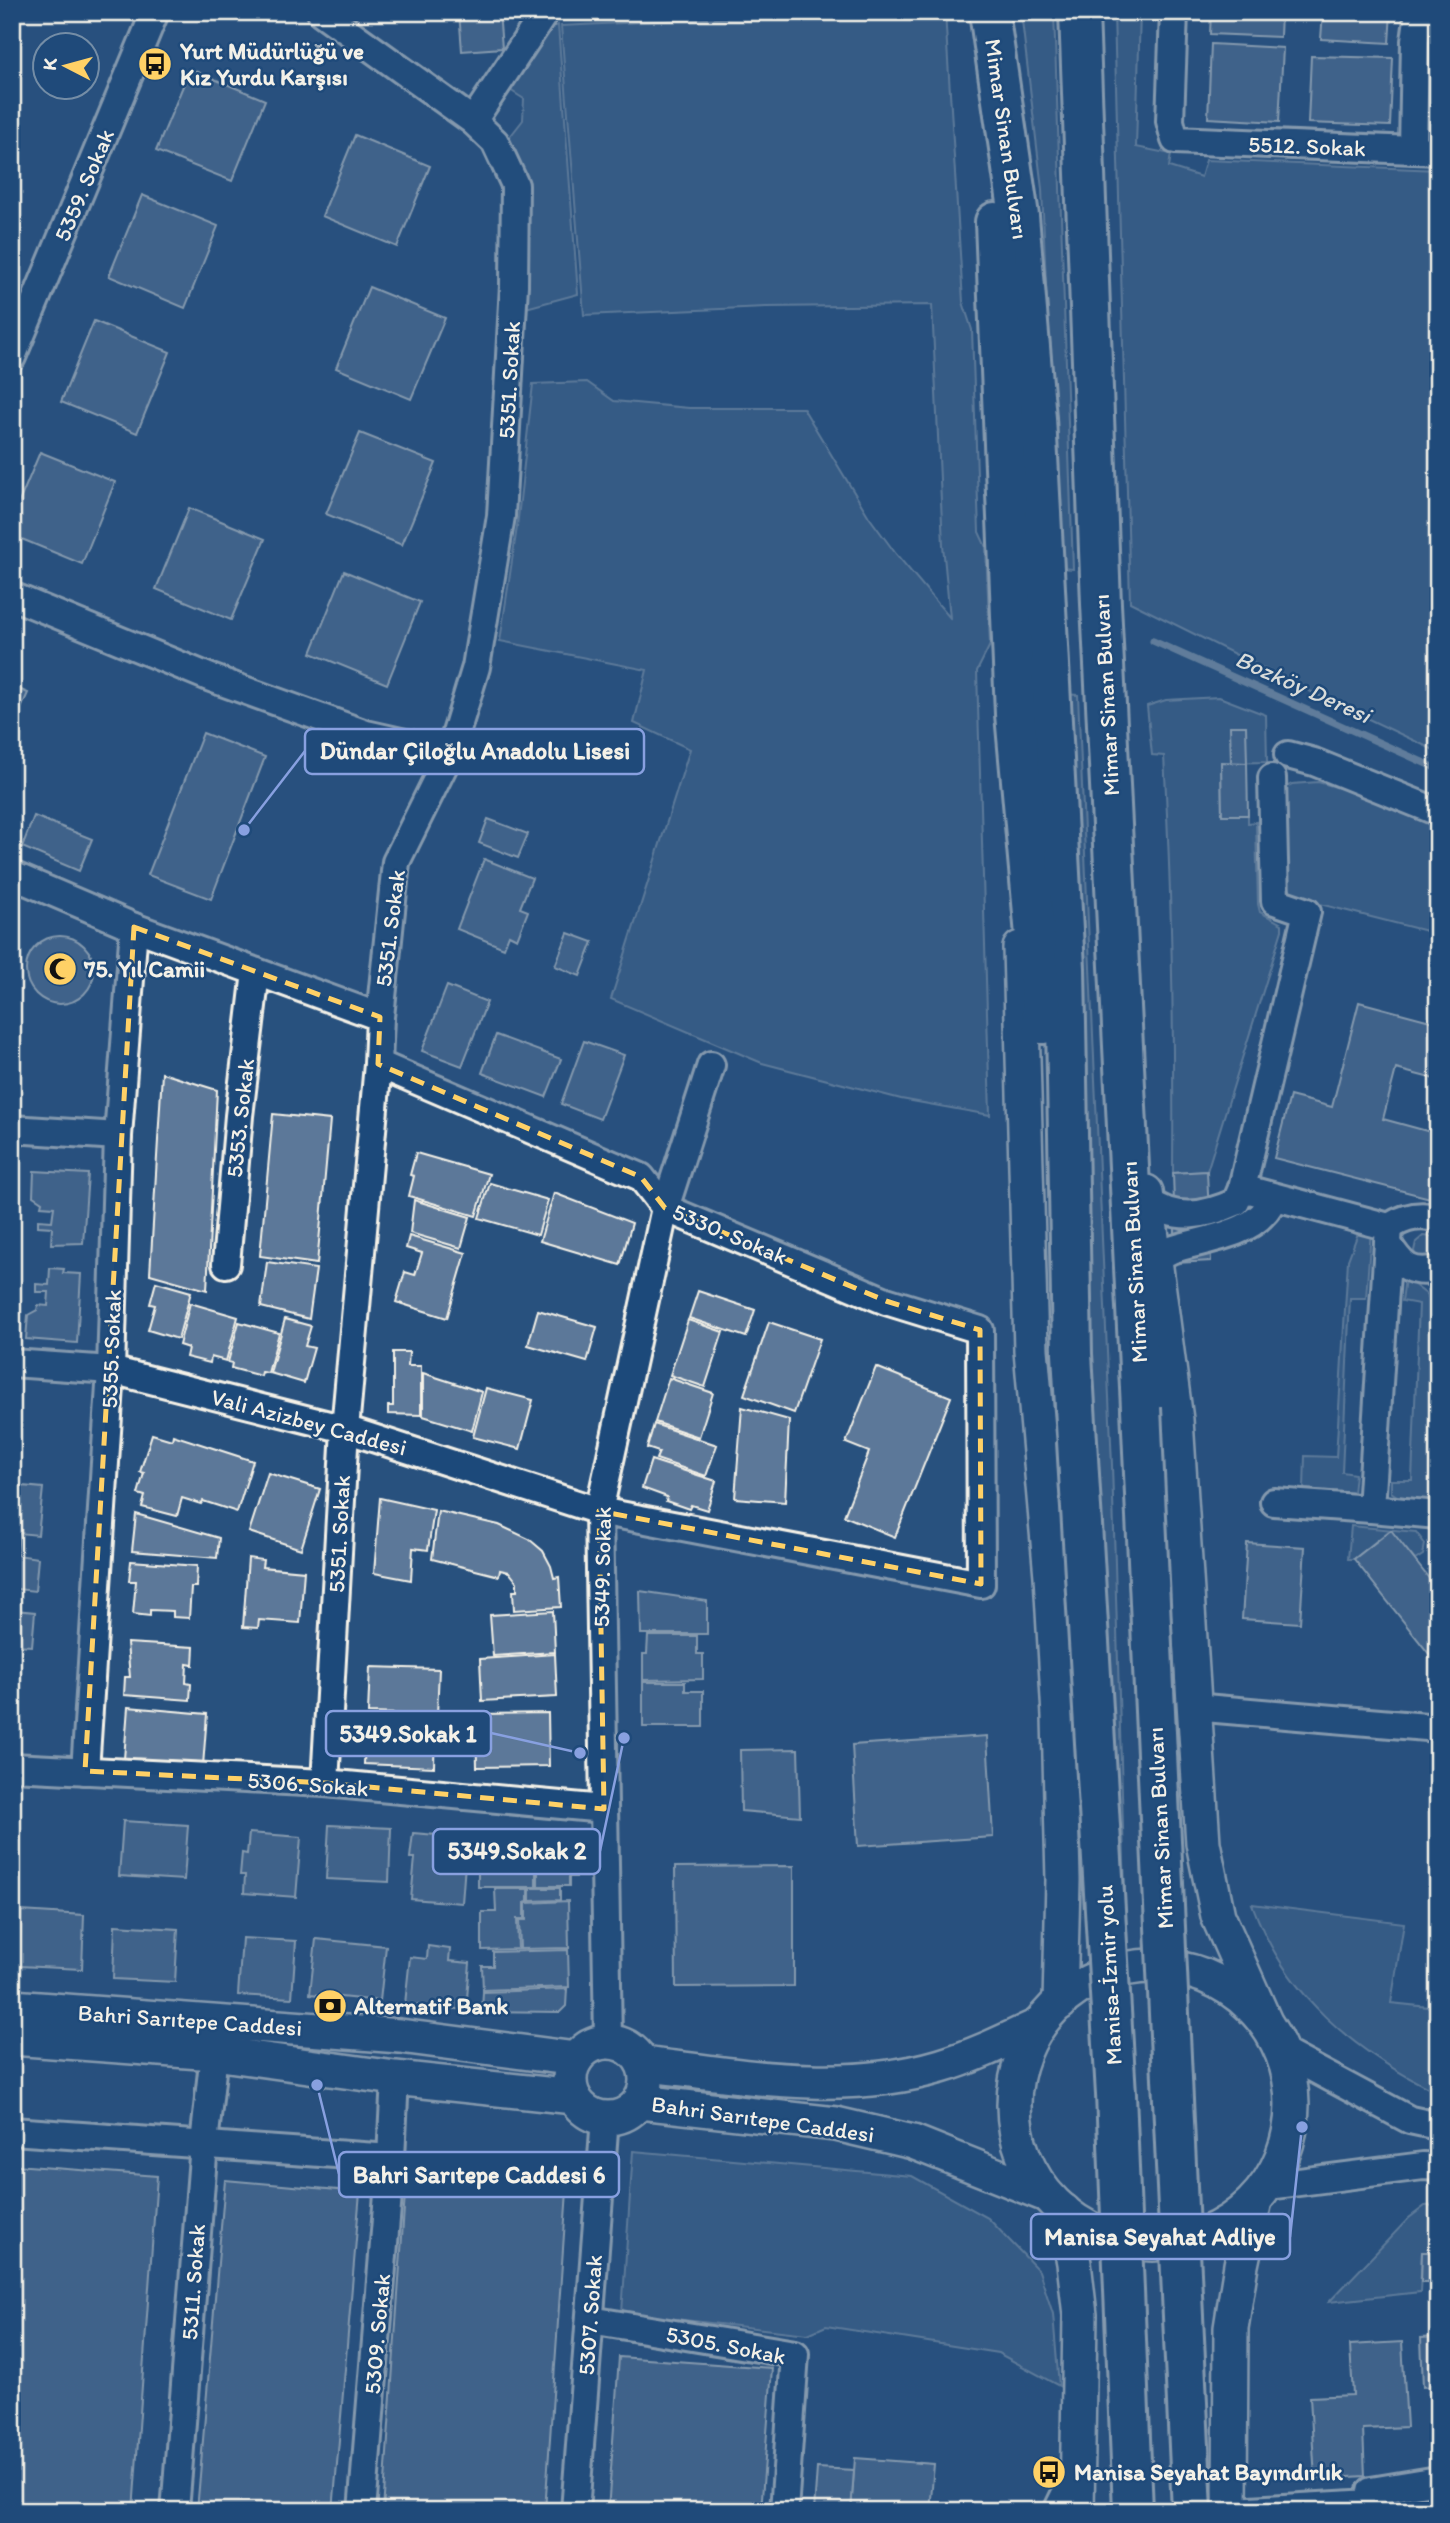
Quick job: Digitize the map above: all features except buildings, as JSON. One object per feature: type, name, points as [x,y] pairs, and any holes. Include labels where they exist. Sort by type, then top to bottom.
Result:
[{"type":"highway","points":[[988,12],[1015,715],[1072,1354]]},
{"type":"highway","name":"Mimar Sinan Bulvarı","points":[[988,12],[1019,216],[1037,418],[1065,968],[1072,1354],[1077,1441]]},
{"type":"highway","name":"Mimar Sinan Bulvarı","points":[[1079,12],[1101,604],[1192,2511]]},
{"type":"highway","name":"Manisa-İzmir yolu","points":[[1077,1441],[1116,2094],[1133,2511]]},
{"type":"main road","points":[[1015,715],[1025,1199],[1031,1350],[1051,1576],[1059,1716],[1063,1880],[1049,2014],[1025,2051],[1016,2080],[1014,2110],[1018,2140],[1025,2159],[1054,2202],[1074,2263],[1080,2315],[1077,2511]]},
{"type":"main road","points":[[1119,956],[1176,1420],[1203,1843],[1218,1916],[1265,2022],[1281,2051],[1292,2102],[1288,2140],[1262,2193],[1241,2265],[1231,2328],[1231,2511]]},
{"type":"main road","name":"Bahri Sarıtepe Caddesi","points":[[643,2064],[774,2080],[831,2083],[887,2078],[940,2067],[966,2057],[1049,2014],[1070,1993],[1108,1973],[1151,1965],[1195,1972],[1234,1992],[1265,2022]]},
{"type":"main road","name":"Bahri Sarıtepe Caddesi","points":[[12,2007],[400,2036],[576,2059]]},
{"type":"main road","name":"Bahri Sarıtepe Caddesi","points":[[12,2038],[214,2053],[395,2078],[574,2097]]},
{"type":"main road","points":[[605,2118],[592,2115],[581,2108],[570,2084],[576,2059],[595,2043],[608,2041]]},
{"type":"main road","name":"Bahri Sarıtepe Caddesi","points":[[605,2118],[630,2112],[640,2102],[646,2090],[647,2077],[643,2064],[629,2047],[608,2041]]},
{"type":"main road","name":"Bahri Sarıtepe Caddesi","points":[[640,2102],[836,2124],[913,2142],[1054,2202],[1073,2220],[1107,2237],[1144,2245],[1183,2242],[1219,2228],[1262,2193]]},
{"type":"street","name":"5351. Sokak","points":[[321,12],[473,121],[495,142],[515,184],[514,285],[501,516],[476,667],[450,753],[396,862],[345,1429],[325,1783]]},
{"type":"street","points":[[473,121],[545,12]]},
{"type":"street","name":"5512. Sokak","points":[[1174,12],[1170,121],[1175,140],[1425,151]]},
{"type":"street","points":[[1419,12],[1415,41],[1425,151]]},
{"type":"street","name":"5359. Sokak","points":[[12,357],[152,13]]},
{"type":"street","points":[[12,596],[211,678],[366,734],[450,753]]},
{"type":"street","points":[[1288,755],[1314,762],[1438,812]]},
{"type":"street","points":[[1147,1200],[1159,1209],[1187,1216],[1215,1212],[1236,1202],[1242,1188],[1307,912],[1275,901],[1272,778]]},
{"type":"street","points":[[12,875],[134,927],[380,1017]]},
{"type":"street","name":"5355. Sokak","points":[[85,1771],[111,1370],[118,1136],[134,927]]},
{"type":"street","name":"5353. Sokak","points":[[226,1264],[239,1116],[256,972]]},
{"type":"street","name":"5330. Sokak","points":[[378,1064],[641,1177],[665,1208],[886,1301],[981,1330]]},
{"type":"street","name":"5349. Sokak","points":[[608,2041],[599,1511],[665,1208],[711,1065]]},
{"type":"street","points":[[12,1129],[118,1136]]},
{"type":"street","points":[[1242,1188],[1388,1235],[1402,1265],[1423,1273],[1438,1269]]},
{"type":"street","points":[[1156,1266],[1163,1254],[1171,1250],[1243,1230],[1268,1210],[1274,1197]]},
{"type":"street","points":[[1371,1508],[1388,1235],[1401,1220],[1424,1214],[1438,1219]]},
{"type":"street","name":"Vali Azizbey Caddesi","points":[[12,1363],[111,1370],[345,1429],[599,1511],[981,1584],[981,1330]]},
{"type":"street","points":[[1274,1502],[1438,1515]]},
{"type":"street","points":[[1193,1707],[1438,1728]]},
{"type":"street","name":"5306. Sokak","points":[[12,1767],[325,1783],[604,1809]]},
{"type":"street","points":[[1281,2051],[1410,2120],[1438,2126]]},
{"type":"street","name":"5311. Sokak","points":[[175,2511],[204,2144],[214,2053]]},
{"type":"street","name":"5309. Sokak","points":[[362,2511],[395,2078]]},
{"type":"street","name":"5307. Sokak","points":[[575,2511],[605,2118]]},
{"type":"street","points":[[12,2131],[391,2158]]},
{"type":"street","points":[[1262,2193],[1423,2166],[1438,2167]]},
{"type":"street","name":"5305. Sokak","points":[[590,2320],[795,2354],[784,2511]]},
{"type":"street","points":[[1057,2511],[1077,2469]]},
{"type":"street","points":[[1231,2511],[1371,2503],[1371,2491],[1438,2480]]},
{"type":"highlighted area","points":[[134,927],[380,1017],[378,1064],[641,1177],[665,1208],[886,1301],[980,1330],[981,1584],[599,1511],[604,1809],[325,1783],[85,1771]]},
{"type":"shaded area","points":[[848,12],[945,12],[963,302],[972,330],[979,532],[986,547],[990,645],[977,671],[990,1115],[901,1099],[762,1063],[611,999],[690,749],[634,723],[647,670],[500,641],[517,527],[533,384],[587,382],[614,401],[689,408],[803,408],[869,517],[950,618],[943,545],[932,305],[766,307],[584,315],[561,26]]},
{"type":"shaded area","points":[[1021,12],[1054,12],[1073,569],[1061,568],[1057,546],[1042,189]]},
{"type":"shaded area","points":[[1114,12],[1140,12],[1136,147],[1171,154],[1169,167],[1201,177],[1206,160],[1438,170],[1438,752],[1130,602]]},
{"type":"shaded area","points":[[1420,12],[1438,12],[1438,127],[1417,126]]},
{"type":"shaded area","points":[[558,25],[578,294],[526,308],[529,210],[519,169],[505,143],[523,120],[524,99],[502,85],[533,35]]},
{"type":"shaded area","points":[[1063,694],[1078,695],[1112,1465],[1125,1893],[1111,1893],[1096,1465]]},
{"type":"shaded area","points":[[1219,697],[1266,715],[1267,762],[1221,763],[1222,814],[1248,815],[1248,823],[1256,822],[1258,904],[1260,912],[1282,924],[1282,930],[1207,1171],[1173,1173],[1172,964],[1164,756],[1152,755],[1147,706],[1166,700]]},
{"type":"shaded area","points":[[1318,782],[1373,797],[1438,825],[1438,934],[1320,904],[1291,893],[1288,885],[1286,787]]},
{"type":"shaded area","points":[[1360,1228],[1371,1230],[1366,1298],[1350,1298],[1342,1472],[1355,1474],[1353,1493],[1304,1489],[1305,1456],[1336,1457],[1348,1260]]},
{"type":"shaded area","points":[[1423,1236],[1438,1240],[1438,1259],[1417,1259],[1414,1251],[1416,1242]]},
{"type":"shaded area","points":[[1405,1278],[1426,1294],[1438,1314],[1438,1501],[1397,1496],[1391,1492],[1391,1480],[1412,1480],[1419,1304],[1402,1301]]},
{"type":"shaded area","points":[[1351,1526],[1416,1532],[1425,1544],[1423,1555],[1415,1560],[1390,1530],[1354,1559],[1348,1559]]},
{"type":"shaded area","points":[[1252,1904],[1404,1923],[1391,2003],[1438,2008],[1438,2093],[1378,2059],[1326,2017],[1303,1993],[1283,1966],[1266,1937]]},
{"type":"shaded area","points":[[633,2151],[912,2176],[988,2218],[1039,2271],[1053,2314],[1059,2386],[998,2353],[826,2326],[808,2334],[622,2313]]},
{"type":"shaded area","points":[[1438,2205],[1438,2252],[1422,2252],[1420,2292],[1329,2302],[1409,2218],[1425,2206]]},
{"type":"waterway","name":"Bozköy Deresi","points":[[1153,641],[1438,769]]},
{"type":"place","name":"Yurt Müdürlüğü ve Kız Yurdu Karşısı","points":[[155,64]]},
{"type":"place","name":"Dündar Çiloğlu Anadolu Lisesi","points":[[244,830]]},
{"type":"place","name":"75. Yıl Camii","points":[[60,969]]},
{"type":"place","name":"5349.Sokak 2","points":[[624,1738]]},
{"type":"place","name":"5349.Sokak 1","points":[[580,1753]]},
{"type":"place","name":"Alternatif Bank","points":[[330,2006]]},
{"type":"place","name":"Bahri Sarıtepe Caddesi 6","points":[[317,2085]]},
{"type":"place","name":"Manisa Seyahat Adliye","points":[[1302,2127]]},
{"type":"place","name":"Manisa Seyahat Bayındırlık","points":[[1049,2472]]}]
